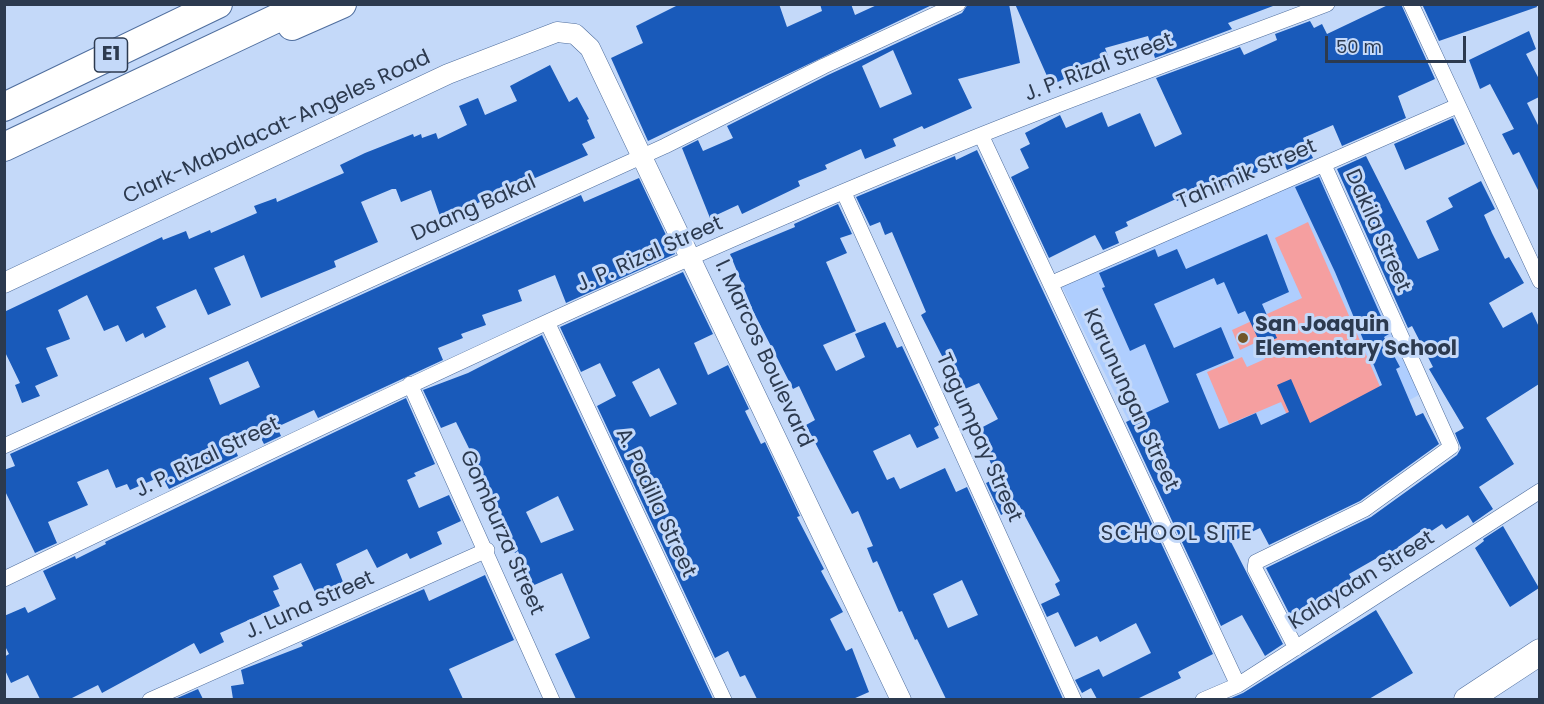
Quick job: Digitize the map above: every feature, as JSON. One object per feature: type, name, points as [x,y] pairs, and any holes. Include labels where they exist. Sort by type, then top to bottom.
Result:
[{"type":"highway","name":"E1","points":[[4,107],[218,4]]},
{"type":"highway","name":"E1","points":[[4,147],[307,4]]},
{"type":"highway","points":[[191,58],[244,47],[342,4]]},
{"type":"highway","points":[[1467,699],[1539,652]]},
{"type":"street","name":"Daang Bakal","points":[[4,446],[643,156],[824,66],[958,4]]},
{"type":"street","name":"J. P. Rizal Street","points":[[4,579],[410,384],[692,258],[981,135],[1327,4]]},
{"type":"street","points":[[1411,4],[1539,281]]},
{"type":"street","name":"Clark-Mabalacat-Angeles Road","points":[[4,283],[448,74],[557,32],[575,34]]},
{"type":"street","name":"I. Marcos Boulevard","points":[[575,34],[590,48],[643,156],[901,699]]},
{"type":"street","name":"Tahimik Street","points":[[1052,283],[1457,106]]},
{"type":"street","name":"Karunungan Street","points":[[981,135],[1238,685]]},
{"type":"street","name":"Dakila Street","points":[[1296,648],[1255,569],[1256,562],[1365,509],[1451,447],[1324,165]]},
{"type":"street","name":"Tagumpay Street","points":[[844,193],[1074,699]]},
{"type":"street","name":"A. Padilla Street","points":[[548,324],[724,699]]},
{"type":"street","name":"Gomburza Street","points":[[410,384],[487,550],[552,699]]},
{"type":"street","name":"Kalayaan Street","points":[[1203,699],[1238,685],[1539,491]]},
{"type":"street","name":"J. Luna Street","points":[[150,699],[487,550]]},
{"type":"shaded area","name":"San Joaquin Elementary School","points":[[1319,171],[1424,390],[1419,395],[1178,521],[1062,287]]},
{"type":"shaded area","points":[[1308,222],[1385,398],[1299,441],[1281,402],[1229,424],[1207,372],[1242,357],[1247,367],[1265,359],[1257,342],[1240,350],[1232,330],[1302,298],[1275,238]]},
{"type":"building","points":[[680,4],[779,4],[787,27],[822,11],[820,4],[851,4],[855,15],[879,4],[934,4],[648,141],[611,58],[643,43],[636,26]]},
{"type":"building","points":[[968,4],[1009,4],[1020,63],[958,79],[972,108],[924,129],[922,126],[893,139],[896,146],[865,159],[861,149],[825,165],[827,169],[798,181],[800,186],[742,214],[738,205],[710,218],[682,148],[698,140],[703,151],[733,138],[727,126],[828,75],[962,13]],"holes":[[[893,50],[912,94],[880,108],[862,66]]]},
{"type":"building","points":[[1015,4],[1273,4],[1273,6],[1228,23],[1232,29],[1155,58],[1148,36],[1105,48],[1108,56],[1080,66],[1082,71],[1051,85]]},
{"type":"building","points":[[1390,4],[1401,4],[1435,79],[1398,96],[1406,118],[1342,146],[1333,125],[1303,138],[1313,158],[1287,170],[1285,166],[1280,168],[1277,163],[1213,192],[1210,185],[1177,201],[1176,199],[1126,222],[1128,226],[1115,232],[1119,243],[1103,250],[1095,235],[1049,258],[1011,177],[1029,168],[1020,149],[1030,144],[1025,133],[1060,115],[1066,128],[1102,112],[1108,127],[1140,113],[1155,147],[1182,134],[1156,78],[1240,47],[1244,55],[1277,40],[1275,34],[1310,21],[1314,28],[1322,24],[1327,34]]},
{"type":"building","points":[[1422,4],[1536,4],[1537,7],[1439,41]]},
{"type":"building","points":[[1529,31],[1536,49],[1526,54],[1539,79],[1539,97],[1527,103],[1539,127],[1539,192],[1519,152],[1513,155],[1502,134],[1514,129],[1490,84],[1480,89],[1469,60]]},
{"type":"building","points":[[550,65],[569,102],[577,97],[589,119],[587,120],[595,138],[582,144],[588,155],[441,219],[431,190],[401,202],[396,189],[392,189],[361,202],[378,242],[334,261],[336,267],[261,298],[244,255],[214,268],[231,305],[208,315],[196,289],[156,307],[166,327],[145,338],[143,333],[126,342],[118,325],[104,331],[87,295],[58,310],[70,339],[46,348],[58,376],[35,386],[40,396],[22,403],[15,385],[20,383],[4,350],[4,312],[162,237],[163,240],[186,231],[189,239],[210,230],[211,233],[257,213],[254,206],[276,198],[277,202],[344,173],[340,165],[365,153],[413,134],[414,137],[421,134],[422,138],[436,133],[438,139],[467,125],[459,106],[478,98],[485,115],[517,101],[510,86]]},
{"type":"building","points":[[1453,118],[1465,144],[1405,170],[1394,144]]},
{"type":"building","points":[[977,150],[1213,654],[1178,672],[1181,678],[1137,699],[1097,699],[1091,688],[1082,693],[1075,680],[1099,669],[1103,677],[1151,653],[1136,623],[1100,642],[1097,636],[1075,647],[1058,612],[1047,617],[1041,604],[1060,595],[1055,584],[1060,581],[1019,505],[1001,515],[986,483],[997,478],[977,430],[998,419],[979,383],[960,391],[921,315],[926,312],[892,232],[885,235],[880,222],[870,226],[856,197],[955,156],[956,160]]},
{"type":"building","points":[[1366,156],[1418,259],[1439,250],[1426,221],[1453,207],[1448,198],[1481,181],[1495,209],[1484,215],[1505,259],[1509,257],[1524,283],[1489,303],[1503,328],[1532,312],[1539,327],[1539,384],[1486,418],[1514,464],[1479,487],[1493,509],[1473,523],[1468,515],[1446,529],[1442,524],[1427,534],[1424,529],[1398,547],[1406,561],[1393,569],[1384,554],[1349,574],[1355,585],[1291,617],[1266,568],[1371,517],[1457,455],[1461,448],[1455,433],[1464,428],[1429,369],[1433,367],[1412,326],[1408,328],[1337,169]]},
{"type":"building","points":[[1319,177],[1389,334],[1384,337],[1400,367],[1396,369],[1416,416],[1423,413],[1439,444],[1360,501],[1269,545],[1260,528],[1231,542],[1283,644],[1265,656],[1242,615],[1221,626],[1126,422],[1169,402],[1145,344],[1130,351],[1102,288],[1105,287],[1099,273],[1155,249],[1158,257],[1177,249],[1186,269],[1267,234],[1289,292],[1262,304],[1277,338],[1261,345],[1245,311],[1238,314],[1224,282],[1217,285],[1214,278],[1154,304],[1174,348],[1221,327],[1234,358],[1196,374],[1219,429],[1256,413],[1261,425],[1289,412],[1277,385],[1291,379],[1310,423],[1382,385],[1335,272],[1295,187]]},
{"type":"building","points":[[639,178],[675,254],[566,303],[555,275],[518,290],[522,301],[482,315],[486,325],[461,334],[463,338],[438,348],[443,360],[318,418],[314,410],[277,427],[281,436],[264,444],[258,432],[233,445],[238,456],[169,489],[162,476],[130,490],[127,484],[116,488],[108,469],[77,482],[88,505],[48,522],[57,543],[35,553],[4,489],[4,470],[15,466],[10,454],[581,195],[584,202]],"holes":[[[248,361],[260,387],[220,405],[209,378]]]},
{"type":"building","points":[[838,204],[852,234],[840,238],[847,253],[826,262],[856,331],[823,345],[836,371],[865,357],[855,334],[885,322],[897,348],[902,346],[939,425],[934,428],[939,438],[917,448],[910,434],[873,451],[887,480],[894,477],[900,489],[945,468],[956,492],[967,487],[1063,699],[946,699],[902,611],[899,612],[877,561],[873,563],[867,548],[873,546],[858,511],[852,514],[806,425],[815,420],[799,386],[793,389],[754,313],[730,254],[795,227],[794,224]],"holes":[[[962,580],[978,615],[948,628],[933,594]]]},
{"type":"building","points":[[683,272],[713,334],[694,343],[708,375],[728,365],[749,409],[745,411],[761,444],[765,442],[800,516],[797,517],[824,569],[821,571],[843,612],[830,619],[846,651],[852,648],[869,692],[853,699],[757,699],[745,675],[740,677],[728,651],[715,658],[597,406],[616,396],[600,363],[581,372],[560,327]],"holes":[[[659,368],[677,404],[650,417],[632,382]]]},
{"type":"building","points":[[542,335],[713,699],[576,699],[555,654],[590,638],[562,573],[532,586],[518,551],[515,553],[508,539],[512,537],[456,422],[441,428],[423,390],[468,373]],"holes":[[[558,496],[574,530],[541,543],[526,512]]]},
{"type":"building","points":[[406,398],[435,464],[414,473],[416,476],[407,480],[419,508],[449,495],[461,521],[437,532],[442,544],[410,559],[407,553],[377,568],[367,549],[336,564],[343,582],[316,594],[301,563],[273,576],[279,589],[273,591],[280,606],[220,633],[224,642],[200,654],[194,643],[102,693],[98,685],[70,699],[40,699],[28,675],[11,683],[4,668],[4,657],[9,654],[4,644],[4,616],[25,607],[28,613],[56,599],[43,571],[75,556],[76,559],[106,544],[105,542]]},
{"type":"building","points":[[1503,526],[1539,588],[1510,607],[1475,548],[1484,541],[1483,539]]},
{"type":"building","points":[[485,575],[514,640],[449,669],[463,699],[233,699],[231,686],[244,684],[241,670],[303,646],[301,643],[424,589],[429,601]]},
{"type":"building","points":[[1376,610],[1413,673],[1369,699],[1229,699],[1243,693]]},
{"type":"building","points":[[198,689],[203,699],[175,699]]},
{"type":"place","name":"San Joaquin Elementary School","points":[[1243,338]]},
{"type":"district","name":"SCHOOL SITE","points":[[1177,534]]}]
